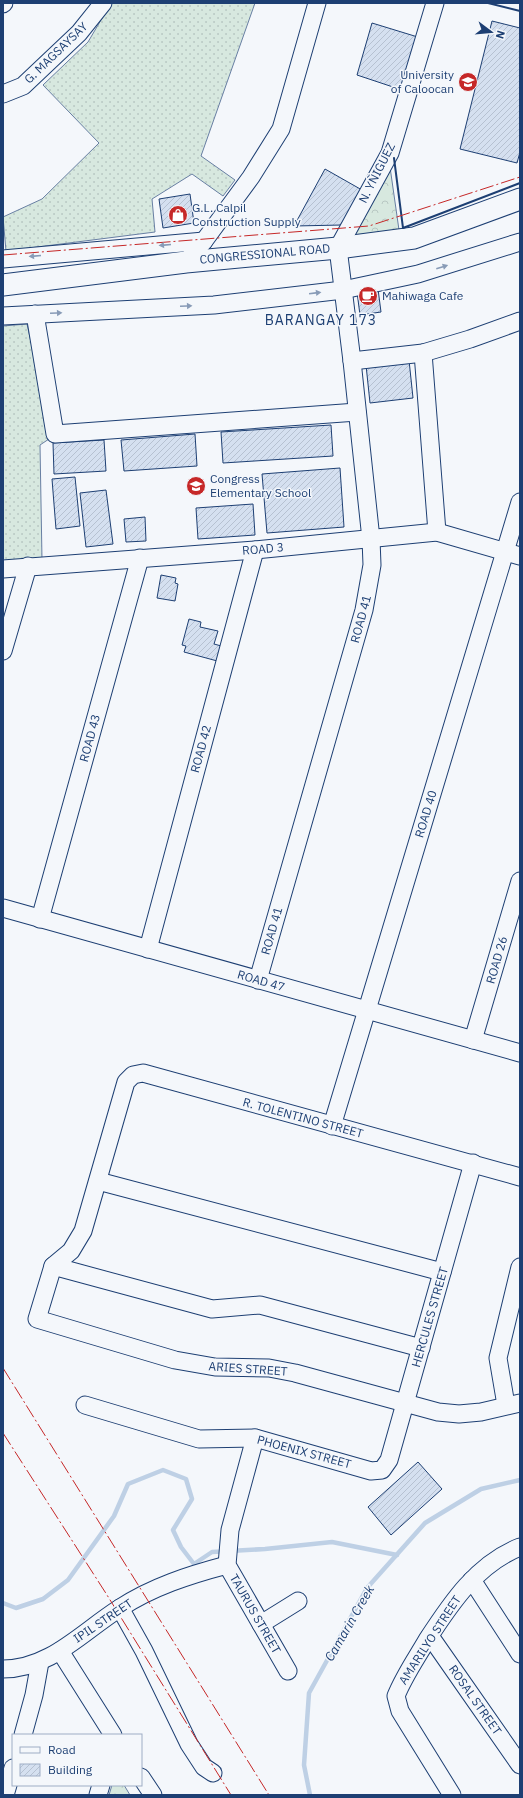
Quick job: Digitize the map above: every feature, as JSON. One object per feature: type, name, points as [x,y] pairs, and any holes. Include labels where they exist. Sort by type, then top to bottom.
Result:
[{"type":"main road","name":"CONGRESSIONAL ROAD","points":[[3,285],[186,262],[338,248],[414,238],[520,199]]},
{"type":"street","name":"G. MAGSAYSAY","points":[[3,94],[23,86],[79,33],[103,3]]},
{"type":"street","points":[[186,262],[204,241],[250,177],[281,129],[317,3]]},
{"type":"street","name":"N. YÑIGUEZ","points":[[338,248],[390,153],[435,3]]},
{"type":"street","points":[[3,259],[204,241]]},
{"type":"street","points":[[3,316],[214,305],[343,290],[418,274],[520,242]]},
{"type":"street","name":"ROAD 41","points":[[258,980],[364,610],[372,565],[371,539],[352,361],[338,248]]},
{"type":"street","points":[[35,314],[55,434],[357,412]]},
{"type":"street","points":[[352,361],[423,353],[470,339],[520,321]]},
{"type":"street","points":[[423,353],[437,532]]},
{"type":"street","name":"ROAD 40","points":[[332,1126],[367,1010],[513,554],[520,502]]},
{"type":"street","name":"ROAD 3","points":[[3,569],[255,550],[437,532],[513,554]]},
{"type":"street","name":"ROAD 42","points":[[148,949],[255,550]]},
{"type":"street","name":"ROAD 43","points":[[40,919],[140,558]]},
{"type":"street","points":[[3,651],[28,566]]},
{"type":"street","name":"ROAD 26","points":[[473,1040],[520,881]]},
{"type":"street","name":"ROAD 47","points":[[3,908],[520,1053]]},
{"type":"street","name":"R. TOLENTINO STREET","points":[[98,1181],[126,1082],[133,1075],[143,1073],[520,1177]]},
{"type":"street","name":"HERCULES STREET","points":[[382,1470],[389,1460],[406,1404],[473,1163]]},
{"type":"street","points":[[53,1266],[72,1251],[84,1231],[98,1181],[442,1272]]},
{"type":"street","points":[[53,1266],[212,1309],[260,1304],[421,1348]]},
{"type":"street","name":"ARIES STREET","points":[[53,1266],[37,1319],[175,1360],[215,1368],[269,1368],[295,1372],[438,1412],[460,1414],[481,1412],[513,1404]]},
{"type":"street","points":[[513,1404],[498,1358],[515,1309],[520,1267]]},
{"type":"street","name":"PHOENIX STREET","points":[[85,1405],[199,1439],[255,1438],[371,1471],[382,1470]]},
{"type":"street","name":"TAURUS STREET","points":[[255,1438],[230,1530],[227,1565],[288,1671]]},
{"type":"street","name":"AMARILYO STREET","points":[[452,1795],[400,1711],[396,1696],[404,1678],[454,1600],[472,1580],[509,1551],[520,1547]]},
{"type":"street","name":"IPIL STREET","points":[[3,1669],[26,1667],[40,1662],[60,1651],[120,1608],[178,1579],[227,1565]]},
{"type":"street","points":[[472,1580],[520,1654]]},
{"type":"street","points":[[261,1624],[298,1601]]},
{"type":"street","points":[[120,1608],[147,1657],[189,1744],[204,1767],[213,1773]]},
{"type":"street","name":"ROSAL STREET","points":[[430,1636],[520,1764]]},
{"type":"street","points":[[60,1651],[113,1734]]},
{"type":"street","points":[[23,1734],[34,1695],[40,1662]]},
{"type":"street","points":[[5,1795],[12,1771]]},
{"type":"street","points":[[142,1778],[153,1795]]},
{"type":"green space","points":[[111,3],[255,3],[201,156],[235,180],[223,196],[192,174],[152,199],[155,232],[6,251],[3,217],[42,199],[99,143],[43,85],[88,42]]},
{"type":"green space","points":[[389,160],[399,230],[345,241]]},
{"type":"green space","points":[[27,324],[52,437],[40,445],[42,560],[3,563],[3,326]]},
{"type":"green space","points":[[112,1786],[125,1786],[130,1795],[109,1795]]},
{"type":"building","points":[[492,21],[520,28],[520,152],[517,163],[460,149]]},
{"type":"building","points":[[372,23],[421,38],[405,91],[357,75]]},
{"type":"building","points":[[325,169],[362,190],[342,225],[294,226]]},
{"type":"building","points":[[190,194],[194,223],[163,228],[159,199]]},
{"type":"building","points":[[378,289],[381,312],[360,315],[357,292]]},
{"type":"building","points":[[409,360],[413,398],[370,403],[366,365]]},
{"type":"building","points":[[331,425],[333,456],[223,463],[221,432]]},
{"type":"building","points":[[195,434],[197,466],[124,471],[121,440]]},
{"type":"building","points":[[104,440],[106,471],[54,474],[53,443]]},
{"type":"building","points":[[340,468],[344,527],[267,533],[262,474]]},
{"type":"building","points":[[75,477],[80,526],[56,529],[52,479]]},
{"type":"building","points":[[106,490],[113,544],[86,547],[80,493]]},
{"type":"building","points":[[253,504],[255,535],[198,539],[196,508]]},
{"type":"building","points":[[145,517],[146,541],[126,542],[124,519]]},
{"type":"building","points":[[161,575],[176,578],[175,583],[178,584],[175,601],[157,598]]},
{"type":"building","points":[[189,619],[201,622],[200,627],[218,631],[214,644],[225,647],[221,662],[184,652],[186,646],[182,645]]},
{"type":"building","points":[[418,1462],[442,1489],[391,1535],[368,1507]]},
{"type":"waterway","points":[[3,1603],[16,1608],[43,1599],[68,1580],[114,1516],[128,1484],[163,1470],[186,1479],[192,1499],[173,1530],[181,1547],[194,1564],[212,1552],[265,1549],[332,1542],[397,1555]]},
{"type":"waterway","name":"Camarin Creek","points":[[310,1795],[304,1765],[309,1693],[367,1588],[425,1523],[481,1489],[520,1480]]},
{"type":"wall","points":[[488,3],[520,11]]},
{"type":"wall","points":[[394,158],[403,228],[520,183]]},
{"type":"power","points":[[3,255],[369,226],[520,177]]},
{"type":"power","points":[[3,1368],[269,1795]]},
{"type":"power","points":[[3,1433],[107,1595],[231,1795]]},
{"type":"place","name":"University of Caloocan","points":[[468,82]]},
{"type":"place","name":"G.L. Calpil Construction Supply","points":[[178,215]]},
{"type":"place","name":"Mahiwaga Cafe","points":[[368,296]]},
{"type":"place","name":"Congress Elementary School","points":[[196,486]]},
{"type":"district","name":"BARANGAY 173","points":[[321,320]]}]
